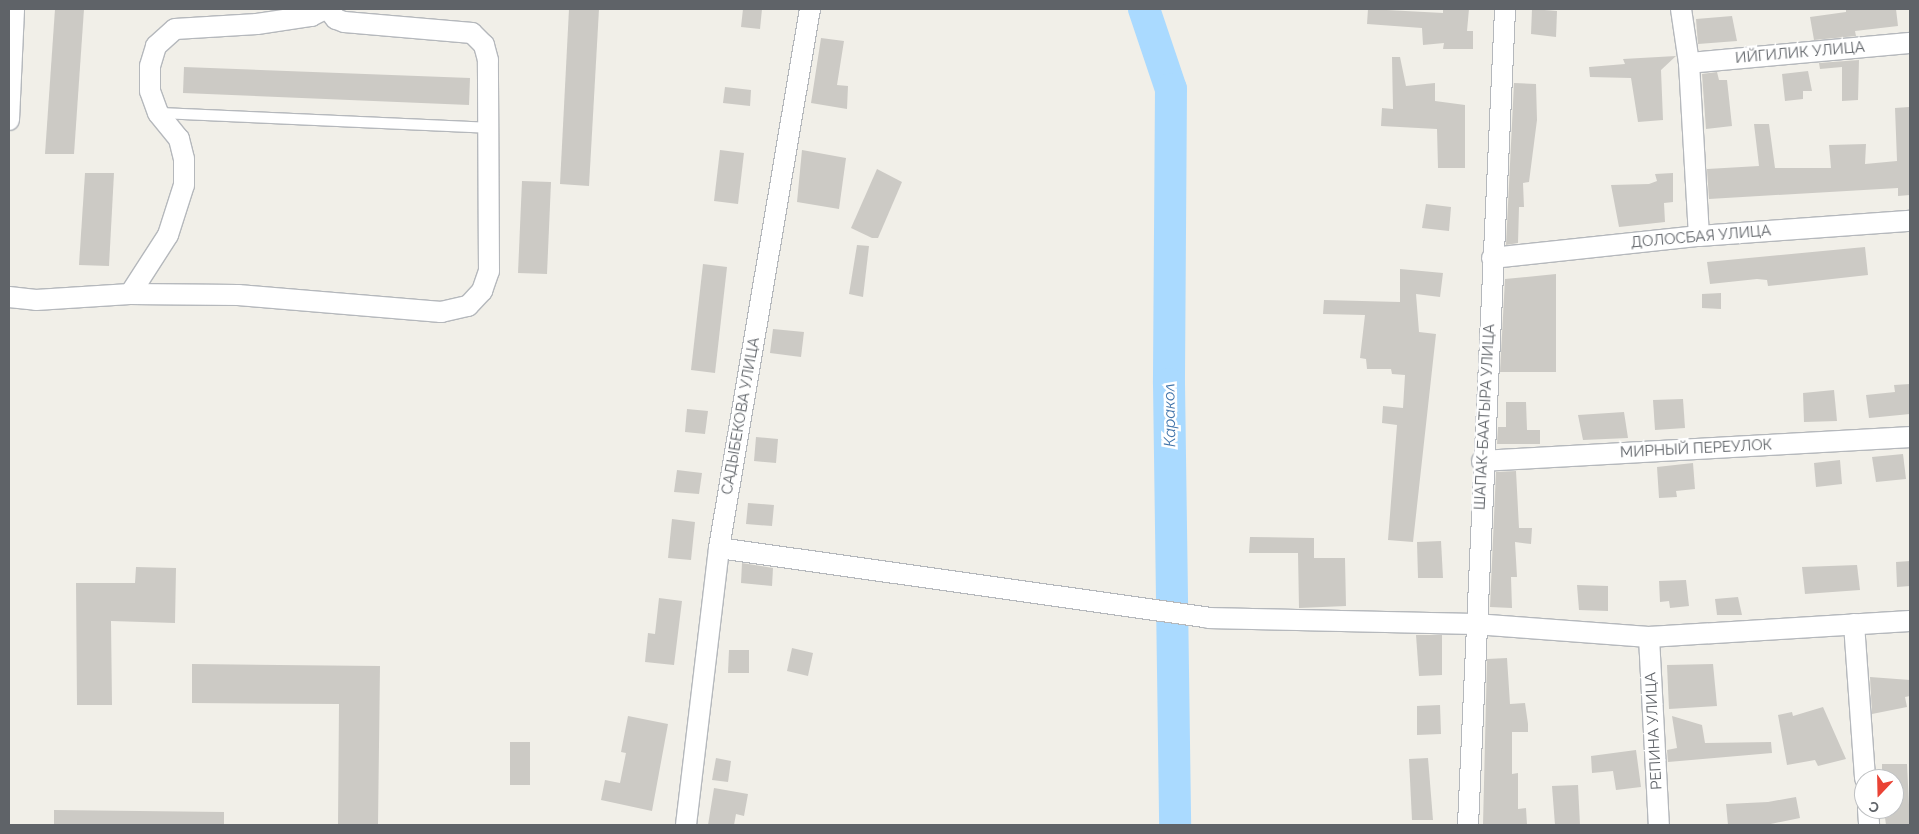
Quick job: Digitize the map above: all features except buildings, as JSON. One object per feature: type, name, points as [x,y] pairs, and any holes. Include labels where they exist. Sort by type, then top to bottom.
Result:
[{"type":"street","points":[[9,120],[14,9]]},
{"type":"street","points":[[9,297],[36,300],[130,294],[238,295],[441,312],[468,306],[482,291],[489,271],[488,60],[479,37],[472,33],[344,22],[336,19],[326,9],[311,16],[257,24],[175,29],[156,46],[150,66],[150,90],[158,113],[179,139],[184,159],[184,185],[168,235],[130,294]]},
{"type":"street","name":"САДЫБЕКОВА УЛИЦА","points":[[686,825],[719,548],[810,9]]},
{"type":"street","name":"ШАПАК-БААТЫРА УЛИЦА","points":[[1468,825],[1482,461],[1505,9]]},
{"type":"street","points":[[1681,9],[1689,63],[1699,236]]},
{"type":"street","name":"ИЙГИЛИК УЛИЦА","points":[[1689,63],[1910,43]]},
{"type":"street","name":"ДОЛОСБАЯ УЛИЦА","points":[[1492,258],[1699,236],[1910,221]]},
{"type":"street","name":"МИРНЫЙ ПЕРЕУЛОК","points":[[1482,461],[1910,437]]},
{"type":"street","points":[[719,548],[1133,610],[1208,618],[1475,624],[1649,637],[1910,621]]},
{"type":"street","points":[[1854,624],[1865,769]]},
{"type":"street","name":"РЕПИНА УЛИЦА","points":[[1649,637],[1659,825]]},
{"type":"lane","points":[[158,113],[488,128]]},
{"type":"waterway","name":"Каракол","points":[[1144,9],[1171,89],[1169,384],[1175,825]]}]
